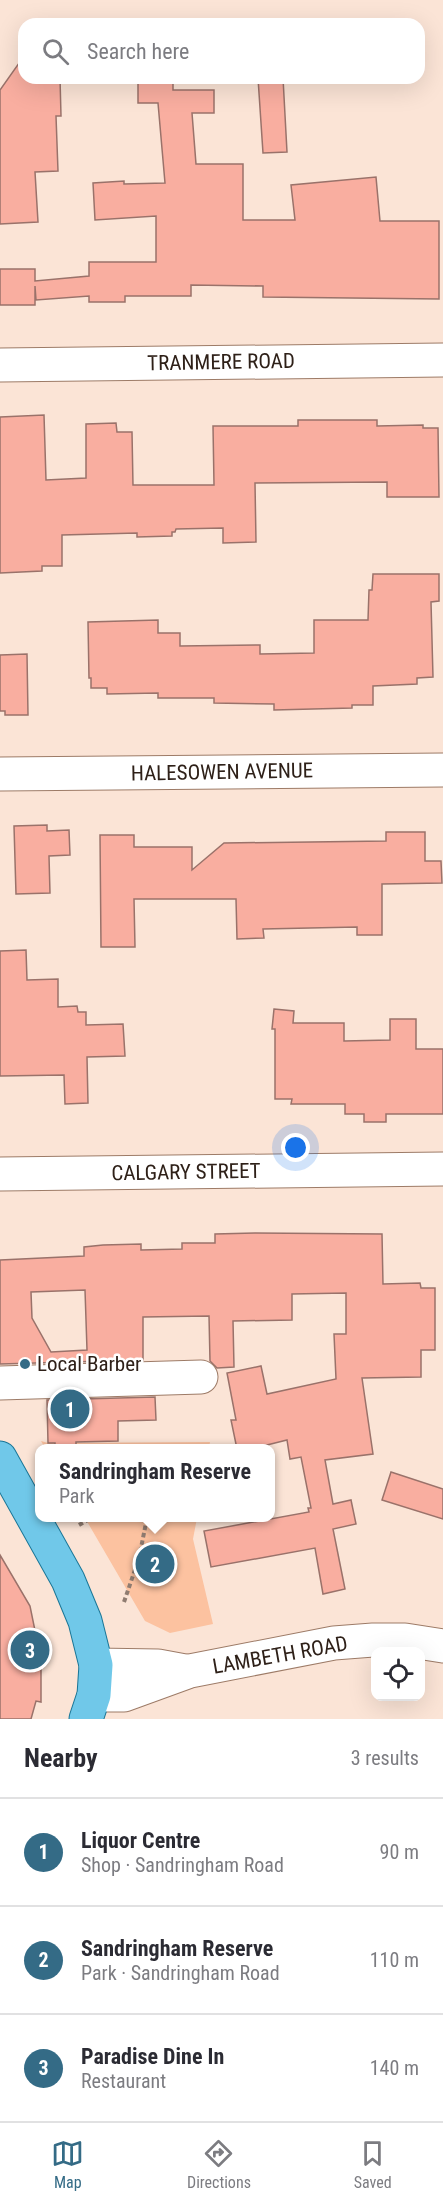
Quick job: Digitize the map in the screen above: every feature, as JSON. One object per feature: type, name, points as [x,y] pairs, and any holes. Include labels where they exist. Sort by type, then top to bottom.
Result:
[{"type":"main road","points":[[0,1458],[35,1521]]},
{"type":"main road","points":[[36,1522],[68,1580],[85,1621],[92,1693]]},
{"type":"street","name":"TRANMERE ROAD","points":[[0,365],[443,360]]},
{"type":"street","name":"HALESOWEN AVENUE","points":[[0,774],[443,770]]},
{"type":"street","name":"CALGARY STREET","points":[[0,1174],[443,1169]]},
{"type":"street","points":[[0,1383],[201,1377]]},
{"type":"street","name":"LAMBETH ROAD","points":[[92,1693],[158,1666],[190,1671],[334,1643],[373,1640],[405,1640],[443,1646]]},
{"type":"path","points":[[79,1525],[84,1522]]},
{"type":"path","points":[[124,1602],[139,1558],[146,1522]]},
{"type":"shaded area","points":[[41,1441],[48,1443],[210,1442],[210,1444],[43,1444]]},
{"type":"shaded area","points":[[87,1522],[196,1522],[193,1539],[213,1624],[170,1633],[145,1621]]},
{"type":"building","points":[[18,64],[18,84],[60,84],[61,116],[56,116],[58,171],[35,172],[38,222],[0,224],[0,90]]},
{"type":"building","points":[[138,84],[173,84],[173,90],[214,90],[214,113],[192,113],[196,164],[243,164],[243,220],[295,220],[291,185],[376,177],[380,221],[439,221],[439,299],[263,297],[263,286],[191,285],[191,296],[125,296],[125,302],[89,302],[89,296],[36,300],[35,286],[35,305],[0,305],[0,269],[35,269],[35,281],[89,276],[89,262],[156,262],[156,216],[95,220],[93,183],[124,181],[124,184],[165,183],[158,103],[138,103]]},
{"type":"building","points":[[258,84],[283,84],[287,152],[263,153]]},
{"type":"building","points":[[44,415],[46,480],[86,478],[86,424],[116,423],[117,432],[132,432],[133,485],[214,485],[213,426],[298,426],[298,420],[377,420],[377,426],[423,425],[423,428],[438,428],[439,497],[387,497],[387,482],[255,483],[256,542],[223,543],[223,528],[176,529],[172,532],[172,536],[137,537],[137,533],[62,535],[62,566],[42,566],[42,571],[0,573],[0,417]]},
{"type":"building","points":[[373,574],[439,574],[439,601],[431,602],[433,677],[417,678],[417,684],[373,686],[373,705],[352,705],[352,708],[274,710],[274,704],[214,703],[214,698],[158,698],[158,693],[107,694],[107,688],[91,688],[88,622],[158,620],[158,633],[180,633],[180,646],[260,645],[260,654],[314,653],[314,620],[368,620],[369,590],[372,590]]},
{"type":"building","points":[[27,654],[28,715],[5,715],[5,711],[0,711],[0,655]]},
{"type":"building","points":[[47,825],[47,831],[69,830],[70,855],[49,856],[50,893],[16,894],[14,826]]},
{"type":"building","points":[[386,832],[425,832],[425,861],[441,861],[442,883],[382,884],[382,935],[357,935],[357,927],[263,929],[264,938],[237,939],[236,899],[134,899],[135,947],[101,947],[100,835],[134,835],[134,847],[192,847],[192,870],[224,843],[386,841]]},
{"type":"building","points":[[26,950],[27,980],[58,979],[58,1007],[77,1006],[78,1012],[86,1012],[86,1025],[123,1024],[125,1056],[87,1057],[88,1103],[65,1104],[64,1075],[0,1076],[0,951]]},
{"type":"building","points":[[274,1009],[294,1011],[293,1023],[344,1023],[344,1041],[390,1040],[390,1019],[416,1019],[416,1049],[443,1049],[443,1114],[386,1114],[386,1122],[364,1122],[364,1114],[345,1114],[345,1104],[291,1104],[292,1099],[275,1099],[275,1029],[272,1029]]},
{"type":"building","points":[[215,1234],[382,1234],[383,1284],[420,1283],[421,1288],[435,1288],[435,1350],[421,1350],[421,1377],[362,1378],[373,1454],[325,1460],[333,1504],[351,1500],[356,1524],[333,1529],[345,1589],[323,1594],[315,1548],[211,1567],[204,1531],[254,1522],[275,1522],[275,1518],[309,1512],[308,1508],[311,1508],[301,1457],[290,1459],[287,1440],[271,1444],[236,1444],[231,1420],[236,1420],[227,1373],[261,1366],[267,1394],[336,1379],[334,1334],[346,1334],[346,1293],[292,1294],[292,1320],[233,1321],[234,1367],[217,1368],[210,1361],[209,1316],[143,1317],[143,1360],[0,1364],[0,1260],[84,1256],[84,1247],[103,1245],[141,1244],[141,1250],[182,1249],[182,1243],[215,1243]],"holes":[[[85,1290],[87,1350],[51,1352],[32,1318],[31,1292]]]},
{"type":"building","points":[[155,1397],[156,1420],[118,1421],[118,1441],[48,1443],[47,1400]]},
{"type":"building","points":[[391,1472],[443,1489],[443,1519],[382,1500]]},
{"type":"building","points":[[0,1555],[30,1606],[41,1660],[41,1702],[36,1701],[31,1719],[0,1719]]},
{"type":"place","name":"Local Barber","points":[[25,1364]]},
{"type":"place","name":"Liquor Centre","points":[[70,1409]]},
{"type":"place","name":"Sandringham Reserve","points":[[155,1564]]},
{"type":"place","name":"Paradise Dine In","points":[[30,1650]]}]
